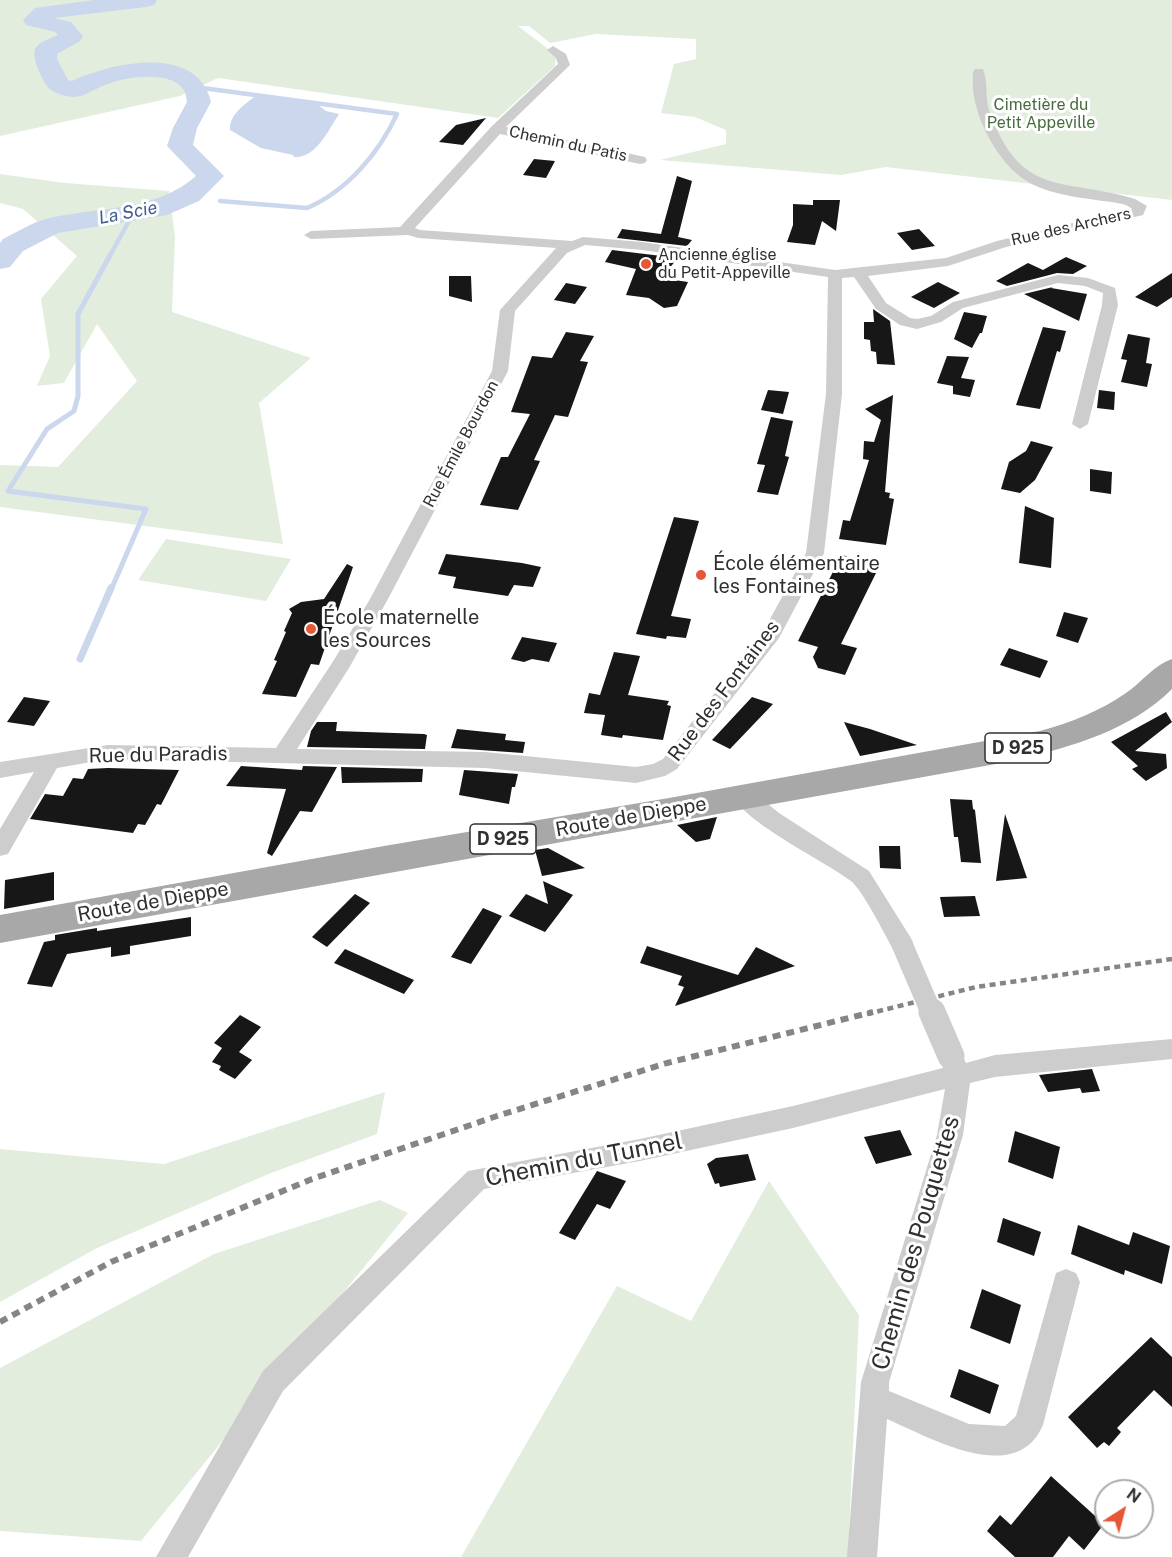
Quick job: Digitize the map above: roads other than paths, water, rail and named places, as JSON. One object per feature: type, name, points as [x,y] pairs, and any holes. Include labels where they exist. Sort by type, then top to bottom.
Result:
[{"type":"main road","name":"Route de Dieppe","points":[[0,929],[374,860],[744,797],[1050,741],[1094,725],[1134,704],[1172,670]]},
{"type":"street","points":[[407,231],[413,219],[497,129],[564,65],[562,57],[554,50]]},
{"type":"street","name":"Rue des Archers","points":[[835,274],[948,262],[1002,243],[1138,212],[1140,206],[1127,200],[1040,185],[1020,174],[998,144],[980,106],[977,87],[979,72]]},
{"type":"street","name":"Chemin du Patis","points":[[497,129],[640,160]]},
{"type":"street","points":[[311,235],[407,231],[418,234],[573,245],[583,241],[642,246],[835,274]]},
{"type":"street","name":"Rue Émile Bourdon","points":[[282,754],[342,663],[380,599],[500,371],[508,310],[562,250],[573,245]]},
{"type":"street","points":[[858,272],[881,306],[905,322],[917,324],[936,319],[958,305],[1058,279],[1088,282],[1110,291],[1110,304],[1080,424]]},
{"type":"street","name":"Rue des Fontaines","points":[[282,754],[485,760],[636,775],[658,771],[670,764],[772,633],[815,553],[834,394],[835,274]]},
{"type":"street","name":"Rue du Paradis","points":[[0,770],[108,752],[282,754]]},
{"type":"street","points":[[0,848],[51,761]]},
{"type":"street","name":"Chemin des Pouquettes","points":[[744,797],[771,819],[861,877],[901,942],[955,1065],[957,1103],[950,1135],[875,1382],[862,1557]]},
{"type":"street","name":"Chemin du Tunnel","points":[[171,1557],[273,1381],[477,1179],[640,1150],[793,1117],[955,1065],[1015,1063],[1172,1049]]},
{"type":"street","points":[[874,1399],[969,1439],[1010,1441],[1028,1425],[1066,1282]]},
{"type":"water","points":[[254,97],[318,105],[326,111],[339,114],[315,148],[302,156],[294,157],[261,148],[230,130],[235,115]]},
{"type":"waterway","name":"La Scie","points":[[0,261],[13,245],[51,226],[157,209],[190,195],[211,176],[180,146],[185,128],[199,102],[195,88],[190,82],[163,71],[136,70],[110,75],[73,90],[59,85],[45,59],[45,51],[72,36],[63,27],[34,20],[43,13],[146,0]]},
{"type":"waterway","points":[[195,87],[397,114],[381,143],[360,169],[322,201],[307,208],[220,201]]},
{"type":"waterway","points":[[108,259],[134,212]]},
{"type":"waterway","points":[[109,257],[78,314],[78,396],[74,411],[47,429],[8,491],[146,509],[111,590]]},
{"type":"waterway","points":[[80,659],[111,588]]},
{"type":"railway","points":[[867,1014],[976,987],[1172,959]]},
{"type":"railway","points":[[0,1322],[111,1262],[312,1179],[497,1116],[667,1063],[873,1012]]},
{"type":"place","name":"Ancienne église du Petit-Appeville","points":[[646,264]]},
{"type":"place","name":"École élémentaire les Fontaines","points":[[701,575]]},
{"type":"place","name":"École maternelle les Sources","points":[[311,629]]},
{"type":"park label","name":"Cimetière du Petit Appeville","points":[[1041,114]]}]
